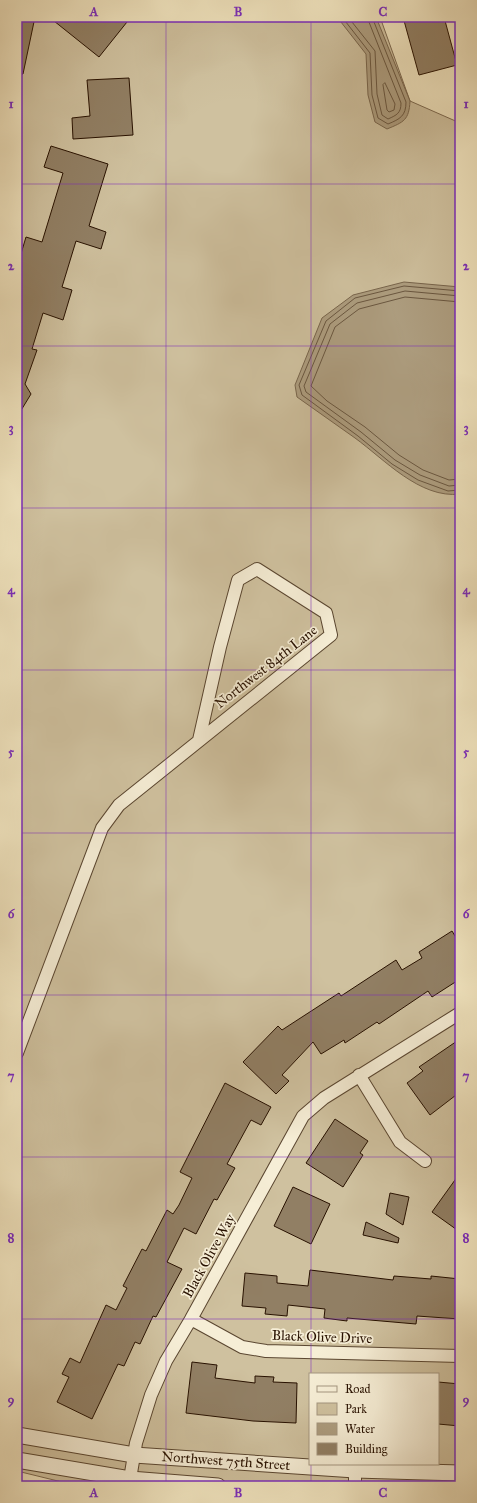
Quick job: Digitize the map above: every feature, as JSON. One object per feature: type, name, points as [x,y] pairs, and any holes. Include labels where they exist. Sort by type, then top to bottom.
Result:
[{"type":"street","name":"Northwest 84th Lane","points":[[17,1053],[102,828],[119,805],[331,635],[326,613],[257,569],[238,580],[220,647],[199,740]]},
{"type":"street","name":"Black Olive Way","points":[[130,1479],[134,1455],[151,1394],[166,1361],[191,1319],[303,1116],[324,1098],[359,1075],[460,1013]]},
{"type":"street","points":[[359,1075],[400,1142],[425,1160]]},
{"type":"street","name":"Black Olive Drive","points":[[191,1319],[242,1347],[266,1351],[460,1356]]},
{"type":"street","name":"Northwest 75th Street","points":[[17,1434],[134,1455],[354,1470],[460,1473]]},
{"type":"street","name":"Northwest 75th Street","points":[[17,1460],[130,1479],[218,1486]]},
{"type":"street","points":[[354,1470],[354,1486]]},
{"type":"green space","points":[[17,17],[380,17],[410,101],[460,123],[460,1486],[100,1486],[62,1482],[17,1471]]},
{"type":"water","points":[[337,17],[376,17],[410,101],[407,116],[398,124],[387,129],[375,122],[368,95],[366,54]]},
{"type":"water","points":[[404,282],[460,287],[460,494],[445,494],[431,490],[403,476],[355,438],[297,397],[295,385],[322,318],[353,295]]},
{"type":"building","points":[[17,17],[35,17],[23,74],[17,74]]},
{"type":"building","points":[[49,17],[131,17],[99,57]]},
{"type":"building","points":[[403,17],[444,17],[457,65],[419,75]]},
{"type":"building","points":[[129,78],[133,135],[73,139],[72,118],[90,116],[87,80]]},
{"type":"building","points":[[51,146],[108,164],[89,226],[106,232],[101,249],[76,241],[62,287],[72,290],[63,320],[43,313],[32,349],[37,350],[25,384],[31,394],[17,417],[17,267],[26,237],[42,242],[63,173],[44,167]]},
{"type":"building","points":[[452,931],[460,944],[460,979],[432,997],[428,991],[379,1024],[377,1022],[345,1043],[344,1040],[321,1054],[313,1042],[282,1075],[289,1081],[276,1094],[243,1062],[278,1026],[282,1030],[339,993],[341,996],[396,960],[402,970],[422,958],[419,952]]},
{"type":"building","points":[[460,1039],[460,1092],[430,1115],[407,1083],[423,1071],[419,1067]]},
{"type":"building","points":[[225,1083],[271,1107],[261,1125],[251,1120],[227,1164],[235,1168],[217,1200],[214,1199],[196,1234],[184,1228],[167,1262],[182,1269],[156,1317],[153,1316],[140,1344],[135,1342],[124,1366],[118,1364],[92,1419],[57,1402],[69,1377],[62,1374],[70,1358],[80,1363],[106,1305],[116,1310],[127,1288],[123,1286],[142,1249],[146,1251],[167,1210],[173,1214],[179,1205],[192,1178],[180,1172]]},
{"type":"building","points":[[335,1119],[368,1141],[360,1153],[363,1155],[343,1187],[306,1163]]},
{"type":"building","points":[[460,1173],[460,1232],[432,1212]]},
{"type":"building","points":[[293,1187],[330,1204],[311,1244],[274,1226]]},
{"type":"building","points":[[390,1193],[409,1197],[403,1225],[386,1214]]},
{"type":"building","points":[[366,1222],[399,1238],[398,1243],[363,1235]]},
{"type":"building","points":[[310,1270],[393,1280],[394,1276],[431,1279],[431,1276],[460,1279],[460,1319],[417,1316],[416,1324],[347,1318],[347,1321],[324,1318],[325,1309],[288,1305],[287,1316],[265,1314],[266,1308],[242,1306],[245,1273],[277,1276],[277,1283],[308,1286]]},
{"type":"building","points":[[192,1362],[217,1365],[215,1378],[255,1383],[255,1376],[274,1377],[273,1382],[297,1383],[296,1423],[253,1421],[186,1413]]},
{"type":"building","points":[[439,1382],[460,1384],[460,1426],[439,1424]]}]
